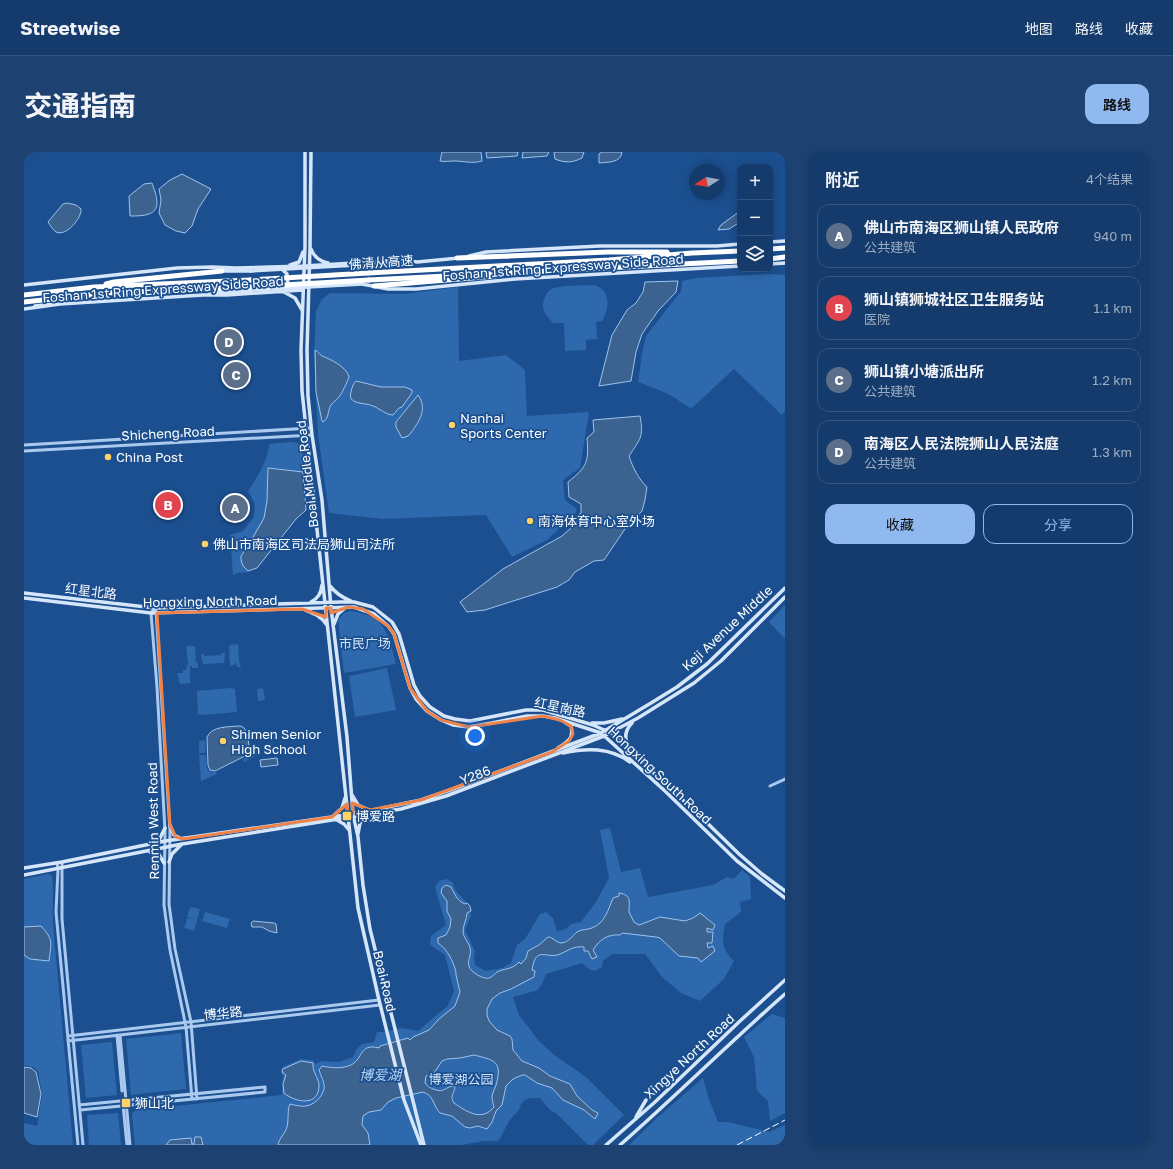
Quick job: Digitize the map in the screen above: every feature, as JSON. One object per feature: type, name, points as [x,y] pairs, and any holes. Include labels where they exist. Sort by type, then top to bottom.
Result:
[{"type":"highway","points":[[773,249],[785,248]]},
{"type":"highway","name":"佛清从高速","points":[[24,295],[94,287],[609,260],[692,253],[737,251]]},
{"type":"highway","points":[[457,258],[608,252],[692,253]]},
{"type":"highway","points":[[773,259],[785,257]]},
{"type":"highway","name":"佛清从高速","points":[[24,302],[115,293],[251,288],[539,270],[737,261]]},
{"type":"highway","points":[[94,287],[114,282],[221,269]]},
{"type":"highway","points":[[374,286],[501,276],[539,270]]},
{"type":"main road","points":[[235,269],[292,265],[299,262],[305,247],[305,152]]},
{"type":"main road","name":"Boai Middle Road","points":[[311,152],[310,265],[307,350],[308,396],[311,428],[310,435],[327,626],[348,816]]},
{"type":"main road","points":[[773,242],[785,241]]},
{"type":"main road","name":"Foshan 1st Ring Expressway Side Road","points":[[279,266],[304,266],[403,260],[417,262],[457,258],[486,252],[600,246],[706,246],[737,244]]},
{"type":"main road","name":"Boai Middle Road","points":[[305,247],[302,312],[302,390],[307,428],[310,435],[322,500],[330,602],[346,730],[353,815]]},
{"type":"main road","points":[[310,248],[313,256],[333,264]]},
{"type":"main road","points":[[235,269],[251,272],[417,262]]},
{"type":"main road","points":[[773,264],[785,263]]},
{"type":"main road","points":[[279,266],[287,274],[287,287],[283,291],[295,298],[302,312]]},
{"type":"main road","name":"Foshan 1st Ring Expressway Side Road","points":[[203,295],[251,288],[362,284],[388,290],[416,289],[481,282],[577,275],[737,266]]},
{"type":"main road","name":"Foshan 1st Ring Expressway Side Road","points":[[24,285],[177,268],[235,269]]},
{"type":"main road","name":"Foshan 1st Ring Expressway Side Road","points":[[25,308],[50,304],[303,290]]},
{"type":"main road","points":[[309,603],[316,599],[320,594],[323,576]]},
{"type":"main road","points":[[329,585],[341,597],[354,602]]},
{"type":"main road","name":"Keji Avenue Middle","points":[[603,734],[606,730],[677,687],[707,664],[785,588]]},
{"type":"main road","name":"红星北路","points":[[24,593],[155,608],[309,603]]},
{"type":"main road","name":"Keji Avenue Middle","points":[[603,734],[612,733],[635,720],[699,678],[721,661],[785,597]]},
{"type":"main road","name":"Hongxing North Road","points":[[24,598],[151,613],[326,608]]},
{"type":"main road","name":"红星南路","points":[[309,603],[354,602],[373,607],[392,622],[399,634],[414,685],[420,696],[430,707],[444,716],[470,721],[526,710],[537,710],[588,723],[612,733],[739,854],[785,891]]},
{"type":"main road","points":[[334,629],[338,614],[343,609],[348,607]]},
{"type":"main road","name":"Hongxing South Road","points":[[326,608],[348,607],[363,609],[374,614],[388,626],[394,634],[410,688],[416,699],[427,711],[441,720],[453,725],[469,727],[492,724],[527,716],[543,716],[603,734],[665,791],[737,861],[785,898]]},
{"type":"main road","points":[[302,609],[317,614],[322,618],[327,626]]},
{"type":"main road","points":[[588,723],[616,721],[632,715]]},
{"type":"main road","points":[[552,752],[569,741],[573,734],[571,726],[560,720]]},
{"type":"main road","points":[[632,753],[625,736],[628,727],[635,720]]},
{"type":"main road","name":"Y286","points":[[348,816],[421,800],[603,734]]},
{"type":"main road","name":"Y286","points":[[370,812],[401,809],[430,802],[551,756],[603,734]]},
{"type":"main road","points":[[551,756],[589,749],[605,750],[625,759],[665,791]]},
{"type":"main road","points":[[351,794],[358,804],[370,812],[360,823],[358,837]]},
{"type":"main road","points":[[332,817],[342,807],[346,795]]},
{"type":"main road","name":"Boai Road","points":[[353,815],[358,837],[363,885],[370,929],[422,1145]]},
{"type":"main road","points":[[24,868],[165,841],[348,816]]},
{"type":"main road","points":[[24,875],[165,847],[336,820],[348,816]]},
{"type":"main road","name":"Boai Road","points":[[348,816],[358,908],[380,1005],[404,1100],[422,1145]]},
{"type":"main road","points":[[336,820],[344,824],[350,831]]},
{"type":"main road","points":[[170,825],[174,835],[183,839]]},
{"type":"main road","points":[[152,844],[159,840],[165,828]]},
{"type":"main road","points":[[169,862],[172,854],[182,844]]},
{"type":"main road","points":[[144,851],[158,853],[164,863]]},
{"type":"main road","name":"Xingye North Road","points":[[606,1145],[655,1102],[785,980]]},
{"type":"main road","name":"Xingye North Road","points":[[620,1145],[660,1110],[746,1028],[785,994]]},
{"type":"main road","points":[[635,1119],[646,1100]]},
{"type":"street","name":"Shicheng Road","points":[[24,445],[311,428]]},
{"type":"street","name":"Shicheng Road","points":[[24,451],[310,435]]},
{"type":"street","points":[[151,613],[155,608]]},
{"type":"street","points":[[155,608],[170,825],[170,916],[175,949],[191,1024],[197,1099]]},
{"type":"street","name":"Renmin West Road","points":[[151,613],[158,694],[165,828],[164,905],[170,950],[186,1027],[192,1099]]},
{"type":"street","points":[[770,786],[785,779]]},
{"type":"street","points":[[59,862],[62,914],[83,1145]]},
{"type":"street","points":[[60,868],[56,912],[78,1145]]},
{"type":"street","name":"博华路","points":[[68,1041],[186,1027],[191,1024],[379,1000]]},
{"type":"street","name":"博华路","points":[[68,1036],[185,1023],[191,1024],[380,1005]]},
{"type":"street","points":[[118,1035],[128,1145]]},
{"type":"street","points":[[79,1105],[265,1087],[265,1092],[80,1110]]},
{"type":"highlighted area","points":[[348,607],[363,609],[388,626],[394,634],[410,688],[427,711],[441,720],[469,727],[543,716],[560,720],[571,726],[573,734],[569,741],[552,752],[421,800],[370,810],[352,803],[353,814],[348,814],[347,804],[332,817],[183,839],[176,837],[170,825],[157,613],[302,609],[326,617],[326,608],[331,608],[331,613]]},
{"type":"green space","points":[[769,274],[785,275],[785,411],[782,415],[734,369],[692,408],[666,393],[638,382],[646,336],[681,291],[682,281],[696,278]]},
{"type":"green space","points":[[594,285],[600,287],[604,291],[607,300],[607,311],[605,316],[602,321],[596,322],[597,339],[586,340],[586,350],[565,351],[564,323],[553,323],[547,317],[543,307],[545,296],[554,288]]},
{"type":"green space","name":"Nanhai Sports Center","points":[[458,287],[459,361],[506,355],[525,370],[527,416],[589,412],[580,468],[563,480],[565,500],[577,509],[575,514],[547,540],[512,557],[486,515],[382,519],[329,513],[318,434],[314,356],[316,311],[322,299],[330,293],[404,294]]},
{"type":"green space","points":[[290,442],[298,443],[300,446],[301,453],[303,453],[303,472],[268,468],[268,499],[266,512],[257,532],[241,556],[243,566],[248,572],[233,575],[230,535],[243,531],[254,517],[255,504],[248,491],[267,457],[269,444]]},
{"type":"green space","points":[[785,605],[785,639],[769,622]]},
{"type":"green space","name":"市民广场","points":[[350,611],[362,613],[371,617],[384,628],[396,664],[344,673],[338,620],[344,613]]},
{"type":"green space","points":[[238,644],[241,668],[237,667],[236,663],[234,664],[235,665],[230,666],[229,645]]},
{"type":"green space","points":[[186,646],[195,646],[198,668],[192,668],[192,666],[190,666],[190,683],[180,684],[177,673],[183,673],[183,670],[186,670],[188,663]]},
{"type":"green space","points":[[222,653],[225,653],[224,663],[203,664],[201,655],[221,655]]},
{"type":"green space","points":[[387,668],[396,710],[355,717],[349,676]]},
{"type":"green space","points":[[231,688],[235,689],[237,712],[198,714],[197,691]]},
{"type":"green space","points":[[263,688],[265,700],[258,701],[257,689]]},
{"type":"green space","points":[[205,740],[206,753],[199,753],[199,741]]},
{"type":"green space","points":[[255,745],[257,755],[244,762],[243,760],[251,754],[251,746]]},
{"type":"green space","points":[[199,755],[206,755],[207,769],[212,772],[216,772],[217,774],[201,781]]},
{"type":"green space","name":"博爱湖公园","points":[[610,828],[621,872],[640,868],[648,897],[713,885],[727,877],[734,879],[742,870],[750,877],[751,899],[740,902],[741,912],[725,924],[723,940],[727,952],[734,961],[724,979],[700,1001],[681,993],[662,977],[645,954],[612,954],[603,961],[602,967],[595,971],[589,969],[582,963],[546,974],[538,990],[513,997],[519,1015],[539,1041],[554,1055],[586,1077],[624,1115],[593,1145],[588,1145],[558,1115],[549,1109],[540,1098],[530,1098],[521,1104],[519,1110],[509,1121],[498,1141],[484,1141],[461,1145],[135,1145],[132,1114],[135,1110],[282,1095],[282,1067],[301,1059],[313,1060],[315,1064],[322,1061],[339,1062],[353,1057],[360,1045],[374,1042],[377,1032],[385,1032],[401,1028],[418,1031],[447,1007],[454,991],[445,955],[430,945],[431,936],[446,925],[435,887],[439,881],[447,879],[453,883],[455,890],[470,906],[471,916],[465,930],[475,951],[475,965],[486,971],[502,968],[511,963],[517,945],[525,939],[540,914],[546,912],[553,918],[557,931],[566,929],[571,924],[581,922],[596,902],[609,878],[600,830]]},
{"type":"green space","points":[[48,874],[52,876],[53,882],[53,924],[73,1145],[24,1145],[24,1123],[37,1126],[42,1095],[38,1071],[33,1067],[24,1065],[24,879]]},
{"type":"green space","points":[[190,907],[200,909],[197,920],[187,917]]},
{"type":"green space","points":[[205,912],[230,919],[227,928],[202,921]]},
{"type":"green space","points":[[187,918],[197,920],[194,931],[184,928]]},
{"type":"green space","points":[[772,1014],[785,1018],[785,1113],[770,1121],[768,1101],[757,1091],[754,1057],[744,1037]]},
{"type":"green space","points":[[181,1033],[186,1089],[131,1095],[126,1039]]},
{"type":"green space","points":[[112,1042],[117,1095],[86,1098],[81,1045]]},
{"type":"green space","points":[[703,1078],[718,1122],[728,1122],[769,1132],[785,1125],[785,1145],[629,1145],[658,1117]]},
{"type":"green space","points":[[118,1113],[121,1145],[89,1145],[87,1115]]},
{"type":"water","points":[[442,152],[481,152],[482,161],[440,161]]},
{"type":"water","points":[[486,152],[518,152],[517,156],[487,158]]},
{"type":"water","points":[[523,152],[549,152],[547,156],[522,158]]},
{"type":"water","points":[[554,152],[584,152],[582,158],[568,162],[555,159]]},
{"type":"water","points":[[602,152],[622,152],[621,156],[617,160],[599,163],[599,154]]},
{"type":"water","points":[[182,174],[211,189],[198,209],[192,226],[185,233],[176,231],[165,225],[159,213],[161,200],[159,189],[170,180]]},
{"type":"water","points":[[152,183],[157,200],[156,208],[153,212],[147,215],[130,216],[129,196],[144,184]]},
{"type":"water","points":[[67,203],[76,205],[81,209],[81,213],[73,226],[64,232],[56,232],[48,222],[63,204]]},
{"type":"water","points":[[737,213],[737,224],[729,229],[718,230],[721,225]]},
{"type":"water","points":[[678,281],[676,292],[658,311],[642,334],[636,352],[631,381],[599,386],[612,335],[627,310],[636,303],[643,292],[645,282]]},
{"type":"water","points":[[315,350],[322,356],[334,361],[342,367],[348,373],[349,377],[339,397],[331,405],[328,416],[323,422],[316,392]]},
{"type":"water","points":[[356,381],[381,387],[405,387],[412,390],[412,393],[402,407],[399,408],[393,415],[390,415],[373,406],[351,399],[350,396],[353,384]]},
{"type":"water","points":[[418,395],[422,405],[421,415],[410,434],[402,438],[396,427],[396,422]]},
{"type":"water","points":[[640,416],[642,429],[640,438],[629,456],[636,473],[647,487],[645,500],[642,511],[625,529],[604,560],[594,561],[575,572],[569,580],[557,587],[485,610],[467,612],[460,602],[503,569],[562,536],[571,528],[574,519],[581,513],[581,504],[569,497],[568,482],[583,468],[587,459],[587,438],[594,432],[593,420]]},
{"type":"water","points":[[268,468],[303,472],[306,510],[296,519],[257,568],[248,571],[243,566],[241,556],[264,518],[267,501]]},
{"type":"water","points":[[242,726],[247,733],[249,754],[215,771],[210,770],[208,765],[207,737],[209,733],[216,729]]},
{"type":"water","points":[[277,758],[278,765],[261,767],[260,760]]},
{"type":"water","name":"博爱湖","points":[[446,885],[451,887],[456,897],[460,901],[465,904],[467,903],[470,906],[471,911],[467,913],[463,931],[470,950],[469,964],[472,971],[484,978],[490,978],[497,972],[511,968],[519,962],[521,964],[526,958],[528,951],[539,945],[548,937],[562,943],[569,940],[579,931],[596,926],[606,916],[613,898],[619,896],[619,893],[628,897],[629,912],[634,922],[639,925],[660,917],[685,921],[700,913],[715,925],[713,930],[707,928],[707,932],[713,932],[712,943],[707,943],[708,948],[713,946],[715,951],[701,962],[698,958],[679,956],[660,938],[622,933],[620,935],[612,935],[598,943],[593,950],[597,957],[592,959],[588,951],[584,951],[584,947],[574,948],[555,955],[539,955],[536,957],[532,970],[535,971],[534,977],[500,993],[492,999],[487,1009],[489,1021],[497,1030],[510,1036],[512,1039],[513,1050],[522,1061],[539,1068],[550,1076],[570,1084],[577,1096],[592,1110],[598,1113],[595,1119],[584,1110],[563,1100],[552,1088],[537,1083],[525,1075],[522,1075],[513,1079],[506,1086],[502,1105],[496,1111],[492,1122],[487,1129],[478,1126],[470,1128],[465,1127],[452,1116],[440,1113],[427,1093],[423,1092],[396,1098],[388,1102],[381,1110],[369,1112],[363,1116],[362,1125],[368,1133],[370,1145],[278,1145],[287,1127],[290,1104],[302,1106],[309,1105],[315,1102],[321,1095],[324,1089],[324,1084],[319,1070],[322,1066],[337,1068],[348,1066],[358,1059],[365,1049],[373,1047],[379,1048],[380,1046],[408,1038],[410,1040],[413,1037],[429,1030],[439,1019],[455,1006],[460,992],[456,972],[450,956],[438,943],[438,938],[446,935],[450,927],[451,919],[447,911],[447,901],[441,893],[442,888]],"holes":[[[474,1055],[492,1060],[497,1066],[498,1071],[498,1077],[492,1096],[494,1107],[489,1112],[479,1115],[464,1110],[454,1103],[452,1096],[455,1086],[451,1086],[440,1091],[433,1089],[425,1083],[426,1076],[434,1073],[442,1061]]]},
{"type":"water","points":[[253,921],[276,924],[277,933],[262,927],[252,927],[251,923]]},
{"type":"water","points":[[41,926],[50,938],[51,942],[49,961],[30,959],[24,955],[24,927]]},
{"type":"water","points":[[301,1061],[313,1063],[313,1069],[318,1079],[318,1091],[316,1097],[312,1100],[301,1101],[284,1093],[283,1084],[286,1075],[282,1072],[283,1069]]},
{"type":"water","points":[[24,1067],[31,1068],[36,1072],[41,1094],[37,1117],[24,1113]]},
{"type":"water","points":[[195,1137],[201,1137],[203,1145],[166,1145],[170,1140],[191,1138],[192,1144],[194,1144]]},
{"type":"railway","points":[[737,1145],[785,1120]]},
{"type":"place","name":"南海区人民法院狮山人民法庭","points":[[229,342]]},
{"type":"place","name":"狮山镇小塘派出所","points":[[236,375]]},
{"type":"place","name":"Nanhai Sports Center","points":[[452,425]]},
{"type":"place","name":"China Post","points":[[108,457]]},
{"type":"place","name":"狮山镇狮城社区卫生服务站","points":[[168,505]]},
{"type":"place","name":"佛山市南海区狮山镇人民政府","points":[[235,508]]},
{"type":"place","name":"南海体育中心室外场","points":[[530,521]]},
{"type":"place","name":"佛山市南海区司法局狮山司法所","points":[[205,544]]},
{"type":"place","name":"Shimen Senior High School","points":[[223,741]]},
{"type":"place","name":"博爱路","points":[[347,816]]},
{"type":"place","name":"狮山北","points":[[126,1103]]}]
